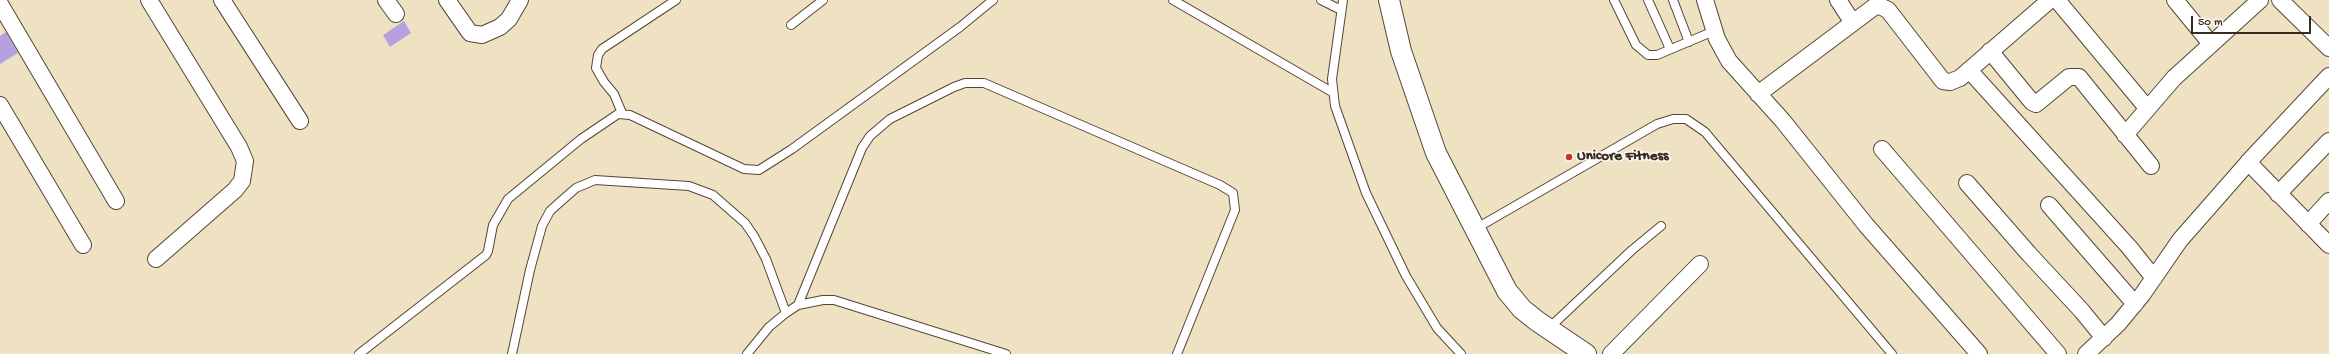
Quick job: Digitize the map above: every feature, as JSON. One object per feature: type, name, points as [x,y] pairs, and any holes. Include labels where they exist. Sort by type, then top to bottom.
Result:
[{"type":"street","points":[[149,0],[239,147],[245,161],[242,181],[235,190],[156,260]]},
{"type":"street","points":[[222,0],[300,121]]},
{"type":"street","points":[[386,0],[396,14]]},
{"type":"street","points":[[447,0],[470,33],[482,35],[488,34],[505,23],[520,0]]},
{"type":"street","points":[[1389,0],[1401,51],[1436,153],[1507,291],[1522,309],[1548,329],[1586,354]]},
{"type":"street","points":[[1705,0],[1714,31],[1729,61],[1783,121],[1866,225],[1979,354]]},
{"type":"street","points":[[1838,0],[1853,23]]},
{"type":"street","points":[[1758,94],[1874,7],[1880,6],[1888,10],[1943,81],[1950,82],[1960,78],[2050,0]]},
{"type":"street","points":[[2057,0],[2147,108]]},
{"type":"street","points":[[2175,0],[2211,44]]},
{"type":"street","points":[[2125,135],[2174,78],[2260,0]]},
{"type":"street","points":[[2280,0],[2329,48]]},
{"type":"street","points":[[0,4],[116,201]]},
{"type":"street","points":[[1990,51],[2032,102],[2036,104],[2069,77],[2079,77],[2151,166]]},
{"type":"street","points":[[1969,70],[2129,247],[2154,278]]},
{"type":"street","points":[[2086,354],[2104,338],[2135,304],[2180,240],[2248,162],[2329,76]]},
{"type":"street","points":[[0,106],[83,245]]},
{"type":"street","points":[[2278,194],[2329,141]]},
{"type":"street","points":[[1882,149],[2058,354]]},
{"type":"street","points":[[2248,162],[2329,245]]},
{"type":"street","points":[[1967,183],[2029,254],[2081,310],[2104,338]]},
{"type":"street","points":[[2308,224],[2329,201]]},
{"type":"street","points":[[2049,205],[2135,304]]},
{"type":"street","points":[[1611,354],[1700,264]]},
{"type":"lane","points":[[622,113],[614,94],[598,72],[596,60],[598,55],[602,49],[676,0]]},
{"type":"lane","points":[[790,25],[824,0]]},
{"type":"lane","points":[[359,354],[486,255],[493,225],[508,199],[581,139],[622,113],[636,117],[744,169],[759,170],[787,152],[960,27],[993,0]]},
{"type":"lane","points":[[1173,0],[1332,92]]},
{"type":"lane","points":[[1321,0],[1341,10]]},
{"type":"lane","points":[[1342,0],[1332,80],[1332,92],[1366,193],[1380,226],[1406,276],[1431,319],[1461,354]]},
{"type":"lane","points":[[1614,0],[1636,45],[1641,51],[1648,55],[1657,54],[1714,31]]},
{"type":"lane","points":[[1648,0],[1670,49]]},
{"type":"lane","points":[[1673,0],[1689,42]]},
{"type":"lane","points":[[798,306],[862,148],[870,136],[890,119],[954,87],[965,84],[984,83],[1206,178],[1233,193],[1235,210],[1178,354]]},
{"type":"lane","points":[[1475,229],[1657,124],[1673,118],[1686,119],[1705,132],[1892,354]]},
{"type":"lane","points":[[512,354],[530,270],[542,226],[550,211],[576,188],[595,180],[689,186],[713,195],[745,223],[754,236],[766,259],[786,313]]},
{"type":"lane","points":[[1548,329],[1632,250],[1661,226]]},
{"type":"lane","points":[[747,354],[769,327],[786,313],[798,306],[812,301],[834,300],[1006,354]]},
{"type":"building","points":[[404,21],[411,33],[390,47],[383,35]]},
{"type":"building","points":[[6,32],[18,53],[0,64],[0,36]]},
{"type":"place","name":"Unicore Fitness","points":[[1569,157]]}]
